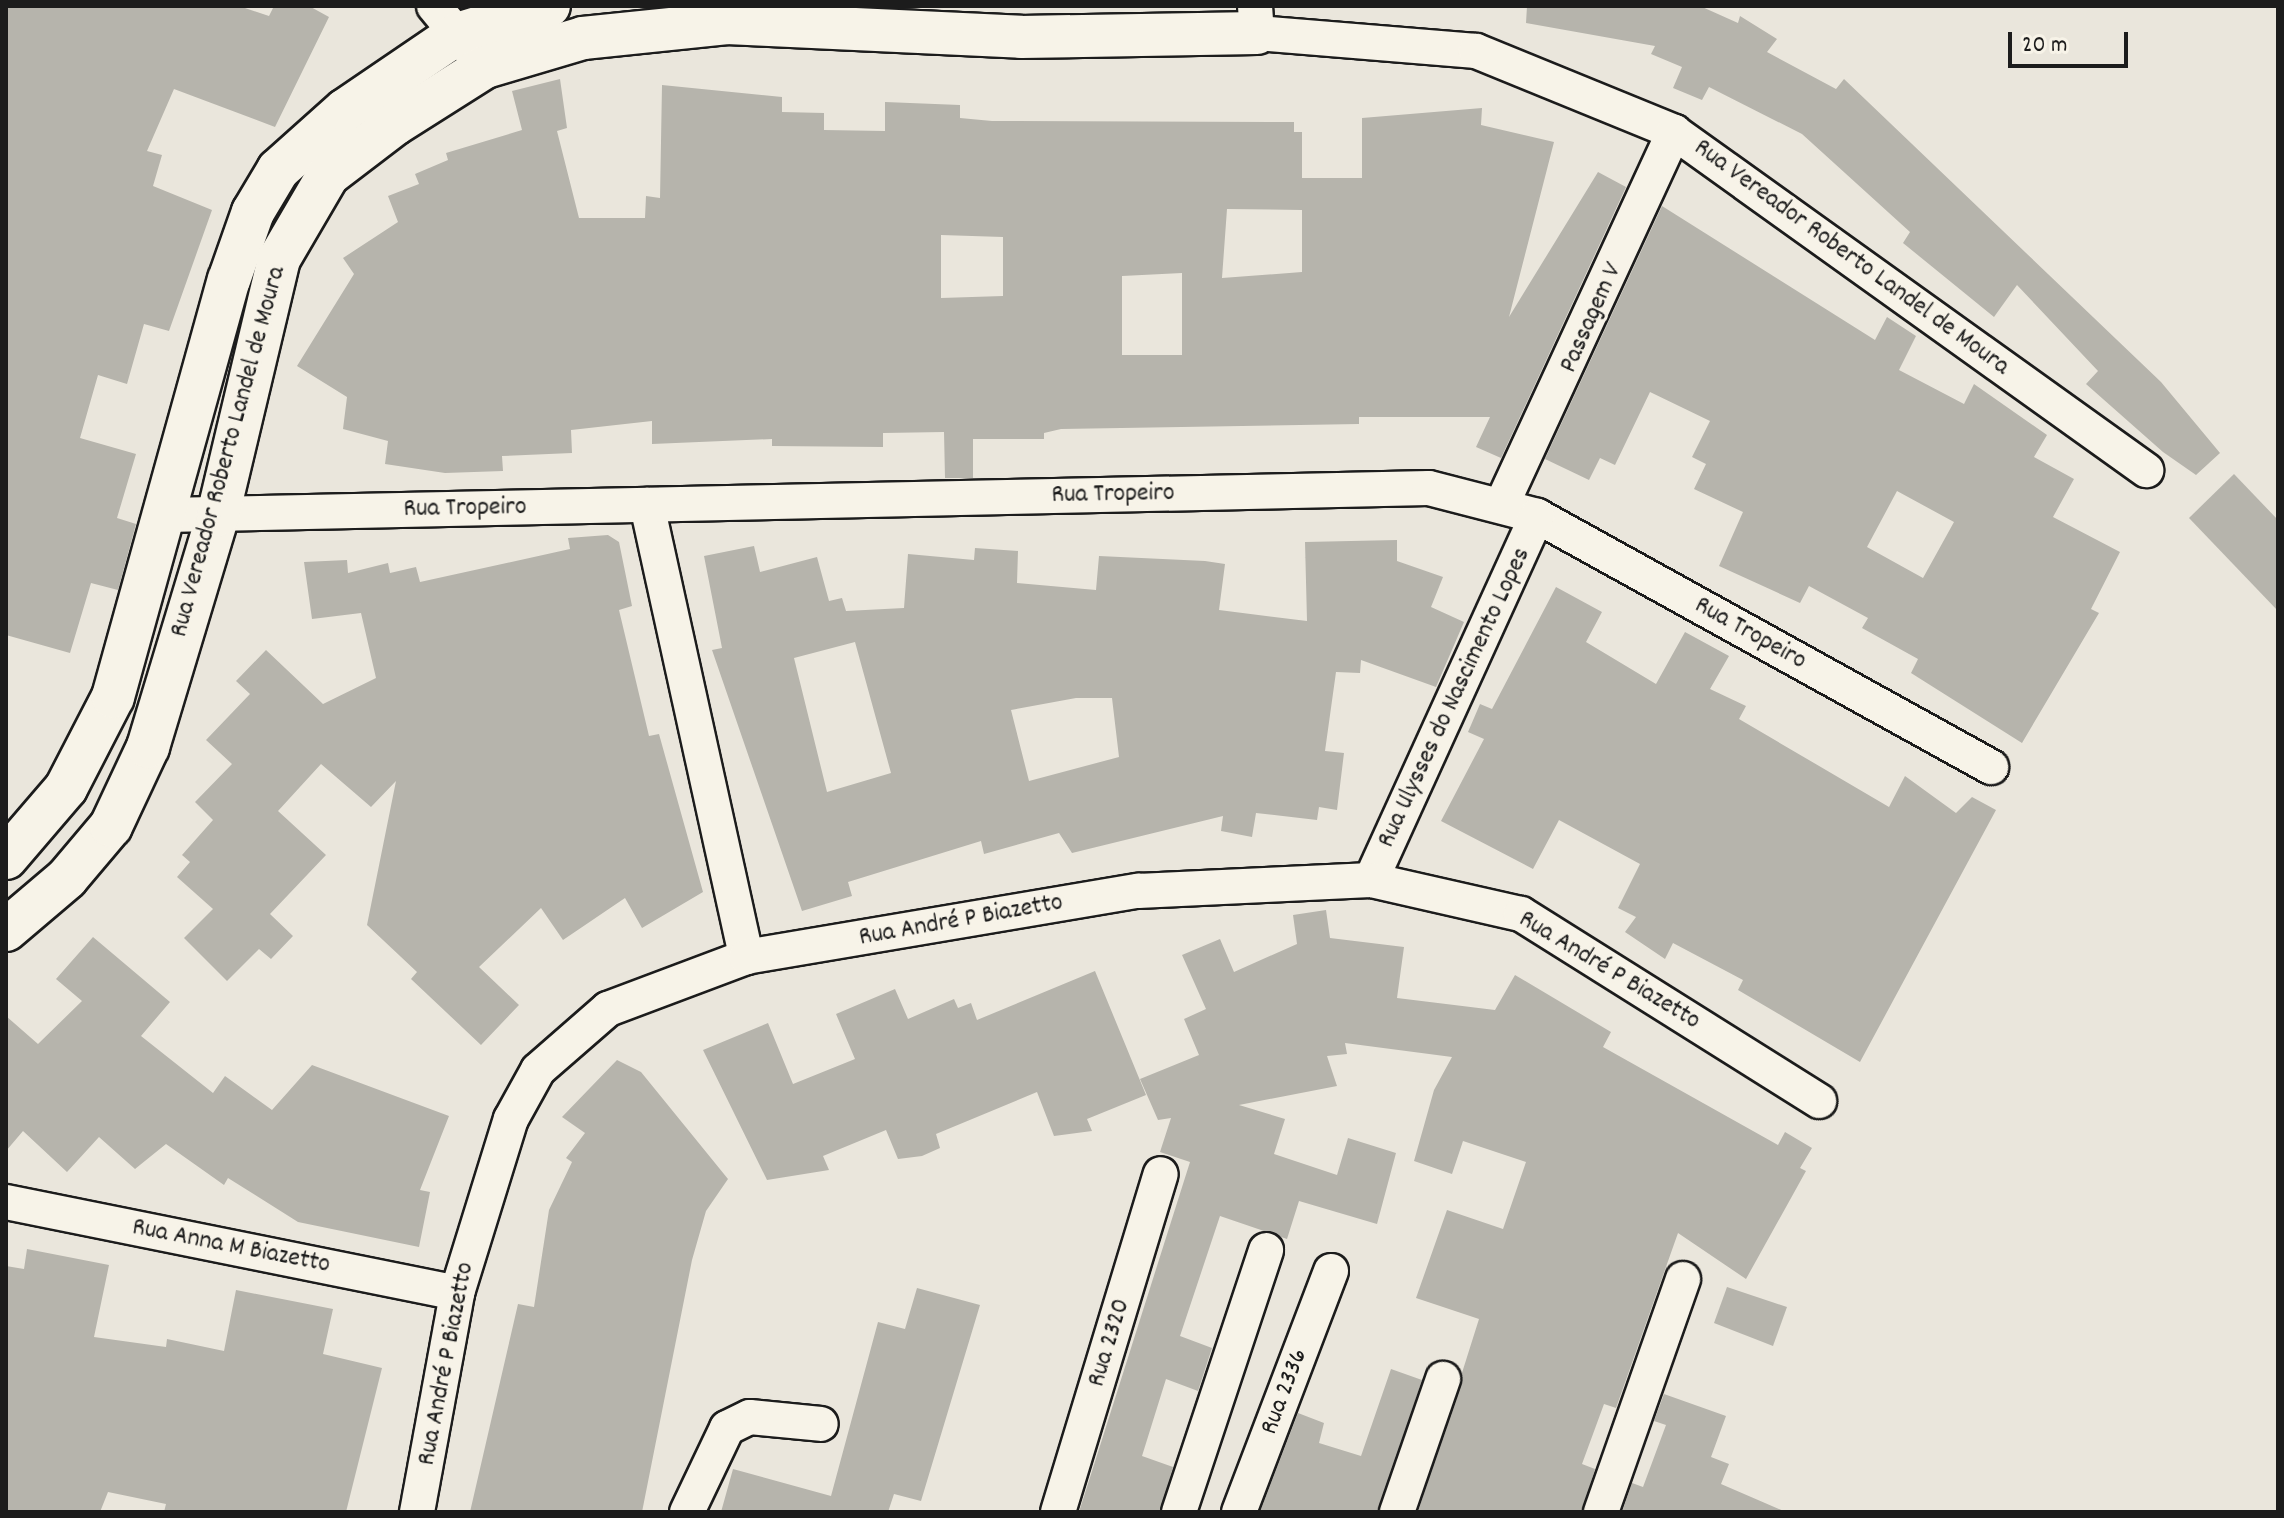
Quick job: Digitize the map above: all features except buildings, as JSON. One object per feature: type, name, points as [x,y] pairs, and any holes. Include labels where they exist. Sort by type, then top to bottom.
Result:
[{"type":"street","name":"Rua Vereador Roberto Landel de Moura","points":[[6,858],[66,788],[113,697],[253,212],[305,144],[445,20],[549,6]]},
{"type":"street","name":"Rua Vereador Roberto Landel de Moura","points":[[676,6],[727,23]]},
{"type":"street","points":[[445,20],[485,67]]},
{"type":"street","name":"Rua Vereador Roberto Landel de Moura","points":[[6,930],[67,878],[111,826],[148,747],[218,515],[279,259],[328,175],[485,67],[583,38],[727,23],[1021,37],[1256,20],[1476,51],[1674,132],[2146,470]]},
{"type":"street","name":"Passagem V","points":[[1503,502],[1674,132]]},
{"type":"street","name":"Rua Tropeiro","points":[[166,515],[1429,488],[1503,502],[1537,516],[1991,767]]},
{"type":"street","points":[[647,505],[746,957]]},
{"type":"street","name":"Rua Ulysses do Nascimento Lopes","points":[[1371,880],[1537,516]]},
{"type":"street","name":"Rua André P Biazetto","points":[[417,1512],[457,1293],[511,1119],[538,1070],[608,1009],[746,957],[1138,891],[1371,880],[1521,914],[1819,1101]]},
{"type":"street","name":"Rua 2320","points":[[1058,1512],[1161,1174]]},
{"type":"street","name":"Rua Anna M Biazetto","points":[[6,1202],[457,1293]]},
{"type":"street","points":[[1179,1512],[1266,1250]]},
{"type":"street","name":"Rua 2336","points":[[1239,1512],[1331,1271]]},
{"type":"street","points":[[1601,1512],[1683,1279]]},
{"type":"street","points":[[1397,1512],[1443,1379]]},
{"type":"street","points":[[687,1512],[727,1428],[750,1417],[821,1424]]}]
